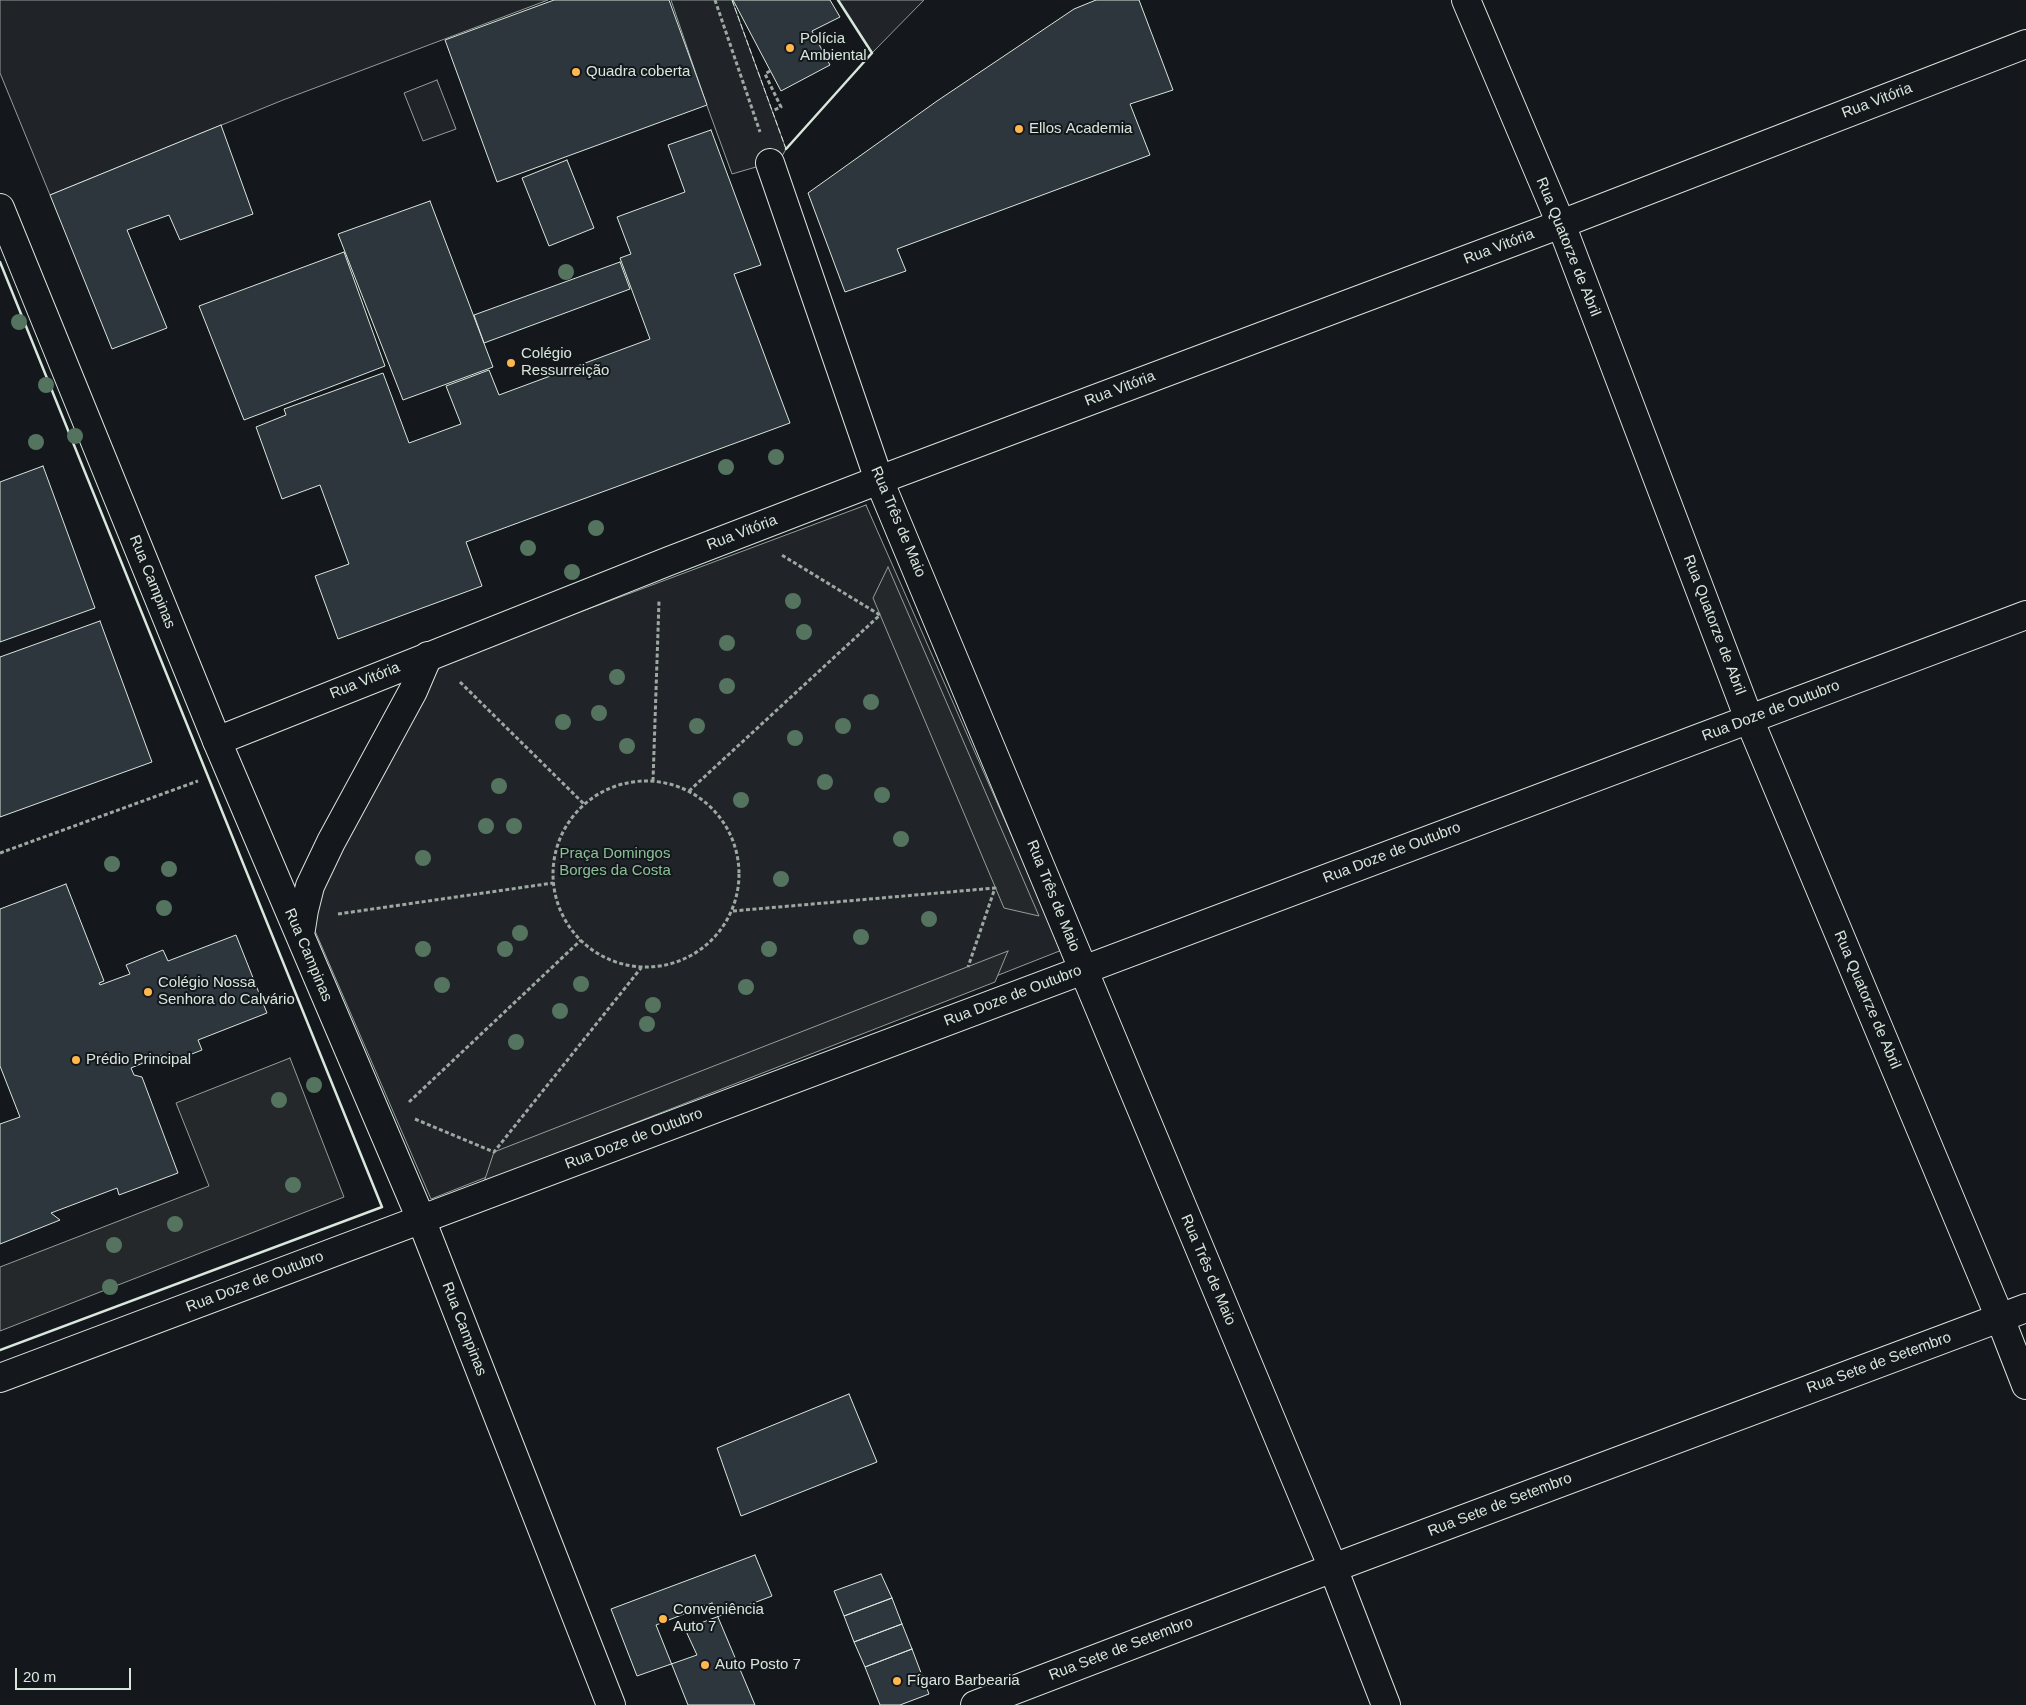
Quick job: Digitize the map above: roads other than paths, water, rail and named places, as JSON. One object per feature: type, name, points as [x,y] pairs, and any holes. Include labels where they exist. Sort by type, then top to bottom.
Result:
[{"type":"street","name":"Rua Quatorze de Abril","points":[[1466,0],[1560,224],[1749,719],[2000,1318],[2026,1386]]},
{"type":"street","name":"Rua Vitória","points":[[217,741],[428,656],[879,480],[1560,224],[2026,44]]},
{"type":"street","name":"Rua Três de Maio","points":[[770,164],[879,480],[1333,1568],[1386,1705]]},
{"type":"street","name":"Rua Campinas","points":[[0,208],[217,741],[421,1219],[611,1705]]},
{"type":"street","name":"Rua Doze de Outubro","points":[[0,1378],[2026,615]]},
{"type":"street","points":[[300,935],[304,910],[314,878],[331,842],[414,691],[428,656]]},
{"type":"street","name":"Rua Sete de Setembro","points":[[975,1705],[1333,1568],[2026,1308]]},
{"type":"place","name":"Polícia Ambiental","points":[[790,48]]},
{"type":"place","name":"Quadra coberta","points":[[576,72]]},
{"type":"place","name":"Ellos Academia","points":[[1019,129]]},
{"type":"place","name":"Colégio Ressurreição","points":[[511,363]]},
{"type":"place","name":"Colégio Nossa Senhora do Calvário","points":[[148,992]]},
{"type":"place","name":"Prédio Principal","points":[[76,1060]]},
{"type":"place","name":"Conveniência Auto 7","points":[[663,1619]]},
{"type":"place","name":"Auto Posto 7","points":[[705,1665]]},
{"type":"place","name":"Fígaro Barbearia","points":[[897,1681]]},
{"type":"park label","name":"Praça Domingos Borges da Costa","points":[[615,862]]}]
